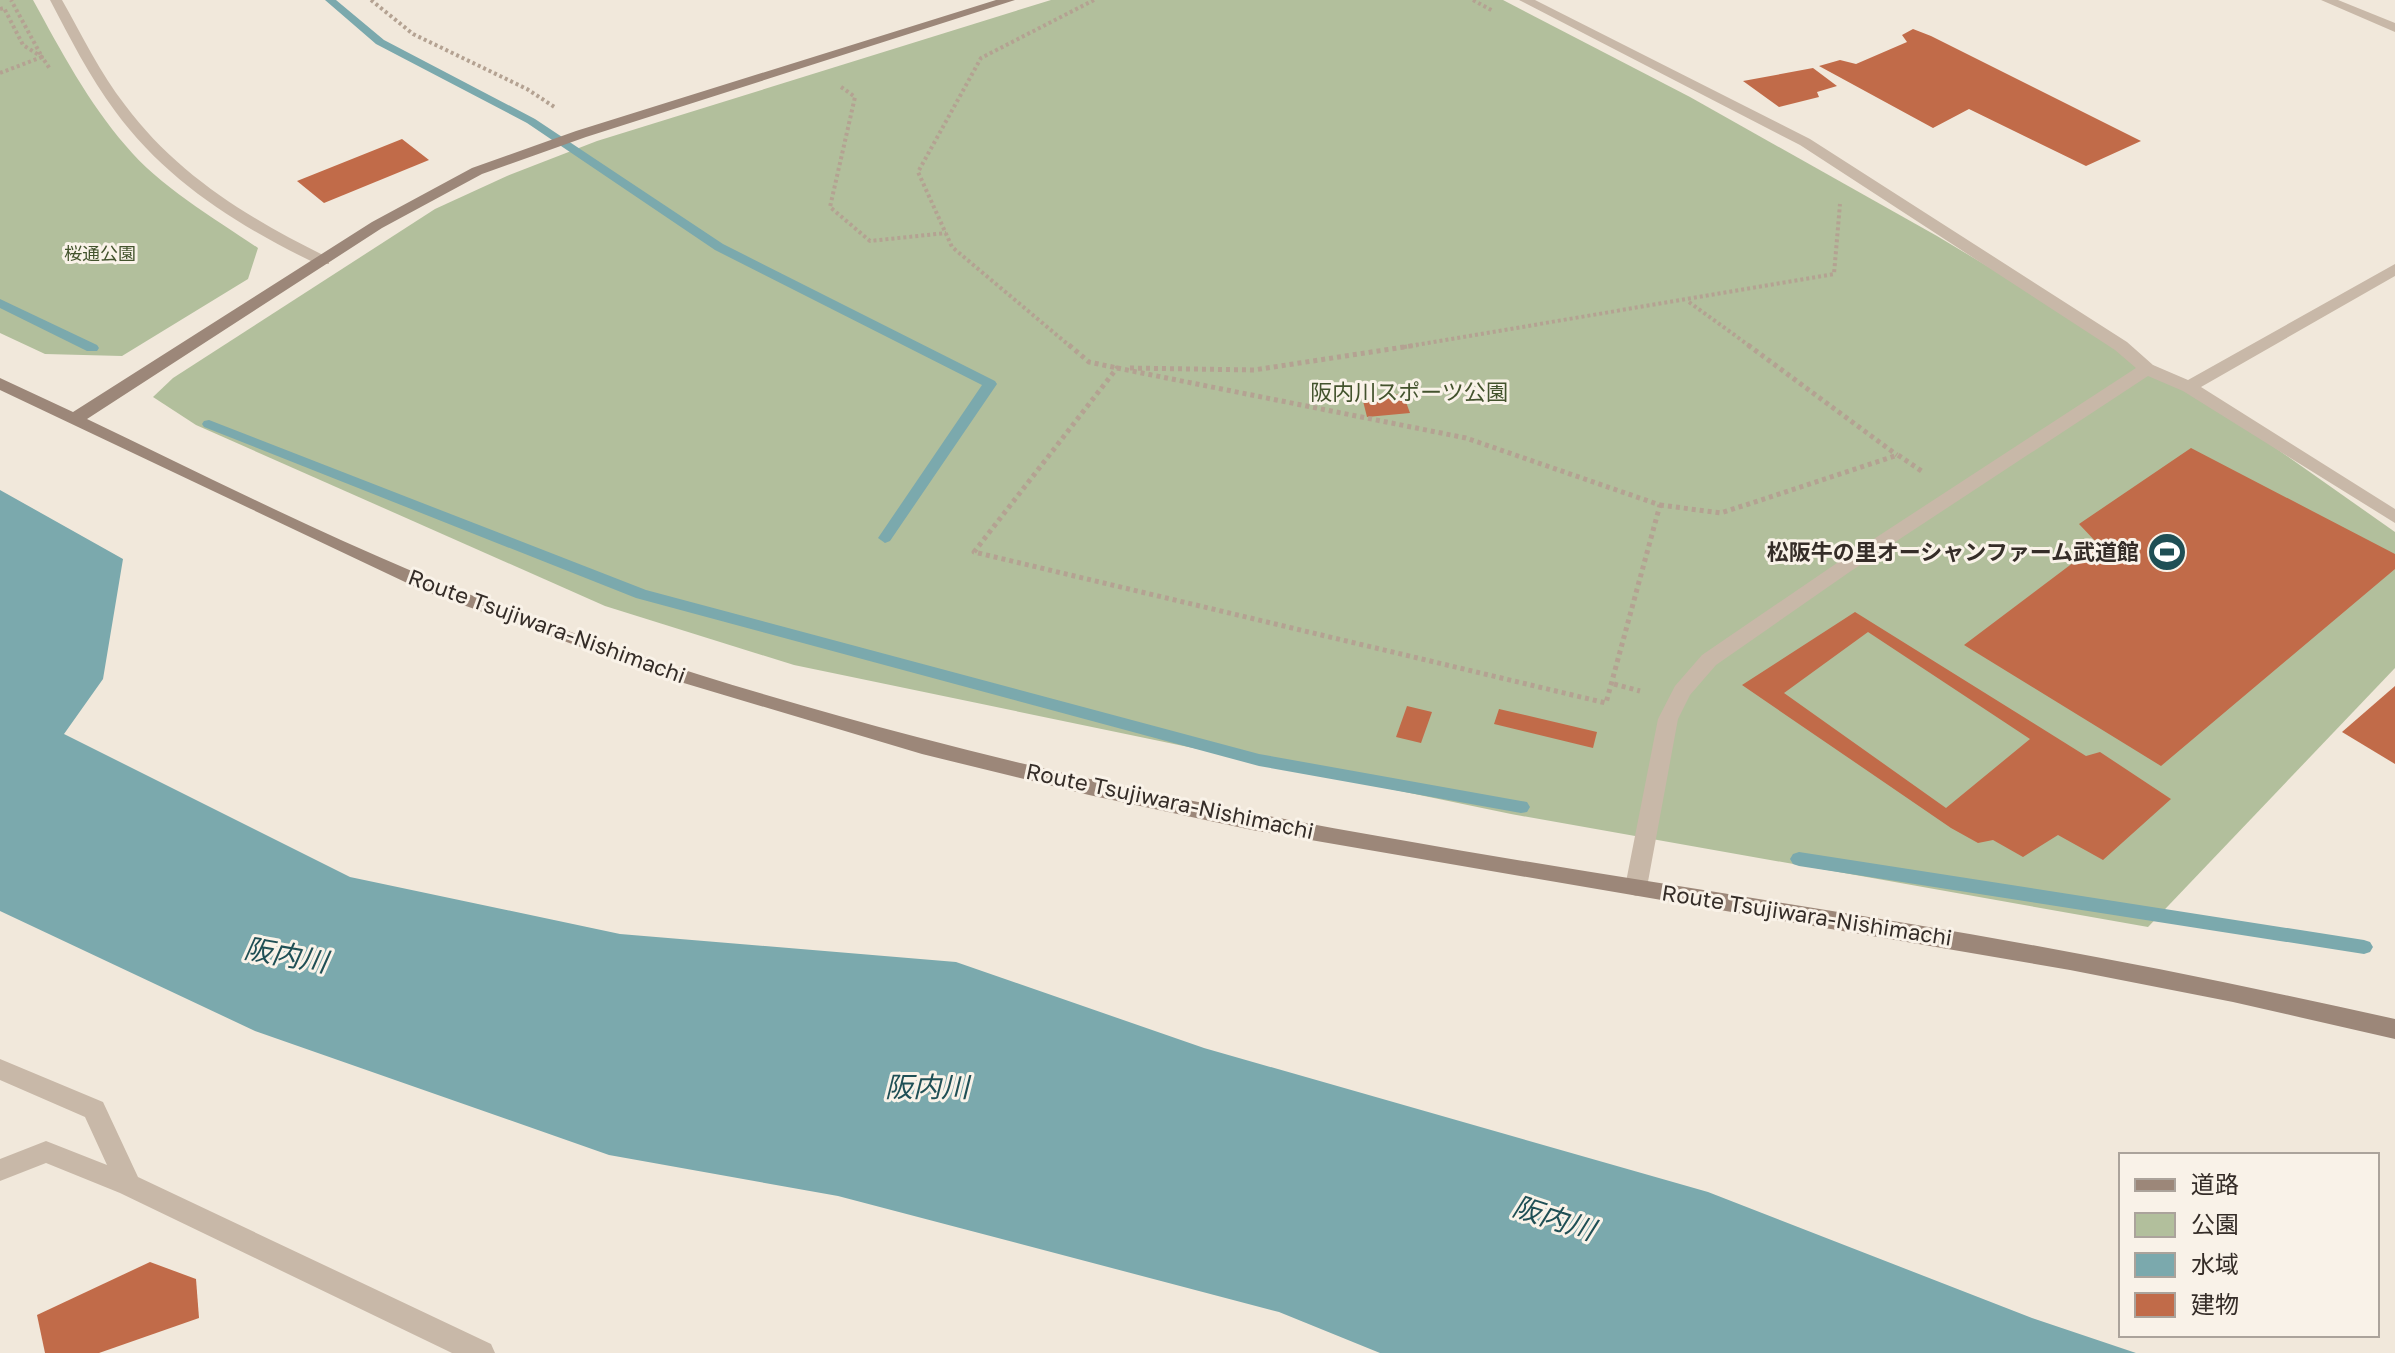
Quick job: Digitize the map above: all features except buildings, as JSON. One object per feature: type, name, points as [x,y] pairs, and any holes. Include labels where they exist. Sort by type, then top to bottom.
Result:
[{"type":"main road","points":[[73,420],[426,197],[477,171],[585,132],[1009,0]]},
{"type":"main road","name":"Route Tsujiwara-Nishimachi","points":[[0,383],[425,584],[591,647],[739,695],[1087,787],[1268,825],[2024,950],[2395,1029]]},
{"type":"street","points":[[56,0],[100,78],[152,146],[209,195],[277,239],[323,261]]},
{"type":"street","points":[[1525,0],[1805,142],[2096,329],[2147,369],[2189,387],[2395,517]]},
{"type":"street","points":[[2327,0],[2395,28]]},
{"type":"street","points":[[2189,387],[2395,269]]},
{"type":"street","points":[[1636,887],[1668,719],[1682,691],[1709,660],[1844,567],[2147,369]]},
{"type":"street","points":[[0,1069],[94,1110],[129,1185]]},
{"type":"street","points":[[0,1170],[46,1152],[129,1185],[481,1353]]},
{"type":"path","points":[[11,0],[42,57]]},
{"type":"path","points":[[371,0],[413,34],[527,89],[585,132]]},
{"type":"path","points":[[1094,0],[981,58],[918,172],[952,247],[1089,362],[1466,438],[1660,505],[1721,513],[1898,455]]},
{"type":"path","points":[[1473,0],[1500,15]]},
{"type":"path","points":[[0,9],[4,8],[23,45],[42,57]]},
{"type":"path","points":[[0,73],[42,57]]},
{"type":"path","points":[[804,63],[855,97],[830,207],[870,241],[946,233]]},
{"type":"path","points":[[1117,367],[1254,370],[1688,301],[1834,274],[1841,189]]},
{"type":"path","points":[[1688,301],[1927,475]]},
{"type":"path","points":[[1117,367],[974,552],[1606,703],[1614,684],[1660,505]]},
{"type":"path","points":[[1614,684],[1642,691]]},
{"type":"green space","name":"桜通公園","points":[[0,0],[33,0],[87,94],[139,161],[206,214],[258,248],[248,279],[122,356],[45,354],[0,333]]},
{"type":"green space","name":"阪内川スポーツ公園","points":[[1051,0],[1503,0],[1690,97],[1937,236],[2189,387],[2395,532],[2395,668],[2148,927],[1511,814],[794,665],[605,606],[196,425],[153,397],[173,378],[435,209],[507,176],[597,141]]},
{"type":"water","name":"阪内川","points":[[0,490],[123,559],[103,679],[64,734],[350,877],[620,934],[956,962],[1204,1048],[1708,1192],[2032,1318],[2136,1353],[1380,1353],[1279,1312],[838,1196],[609,1155],[255,1031],[0,911]]},
{"type":"waterway","points":[[330,0],[380,42],[531,121],[719,247],[990,384],[885,538]]},
{"type":"waterway","points":[[0,303],[92,348]]},
{"type":"waterway","points":[[209,424],[641,594],[1259,760],[1521,807]]},
{"type":"waterway","points":[[1799,859],[2364,947]]},
{"type":"place","name":"松阪牛の里オーシャンファーム武道館","points":[[2167,552]]}]
